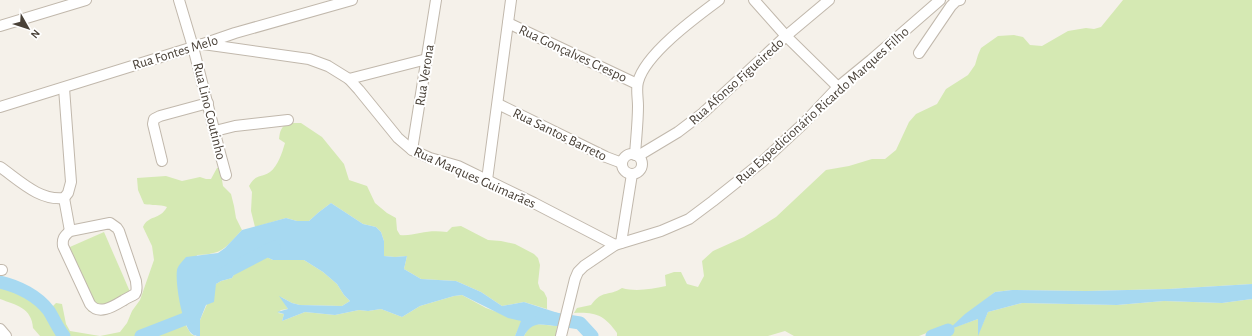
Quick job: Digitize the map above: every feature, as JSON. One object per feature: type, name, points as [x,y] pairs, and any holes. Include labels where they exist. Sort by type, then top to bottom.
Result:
[{"type":"street","points":[[0,26],[86,0]]},
{"type":"street","name":"Rua Lino Coutinho","points":[[179,0],[198,45],[208,103],[226,175]]},
{"type":"street","name":"Rua Fontes Melo","points":[[0,107],[235,33],[352,0]]},
{"type":"street","name":"Rua Verona","points":[[412,150],[436,0]]},
{"type":"street","points":[[487,180],[511,0]]},
{"type":"street","points":[[636,155],[627,156],[622,163],[625,171],[632,174],[637,173],[642,165],[641,160],[636,155],[638,105],[637,84],[640,76],[666,43],[719,0]]},
{"type":"street","points":[[754,0],[786,36],[838,88]]},
{"type":"street","name":"Rua Afonso Figueiredo","points":[[636,155],[678,132],[703,113],[786,36],[829,0]]},
{"type":"street","name":"Rua Expedicionário Ricardo Marques Filho","points":[[618,244],[661,231],[688,219],[762,162],[804,123],[838,88],[940,0]]},
{"type":"street","points":[[919,52],[951,6],[956,1],[960,0]]},
{"type":"street","name":"Rua Gonçalves Crespo","points":[[508,23],[637,84]]},
{"type":"street","name":"Rua Marques Guimarães","points":[[198,45],[309,59],[328,66],[349,79],[360,90],[398,138],[412,150],[430,158],[458,166],[618,244]]},
{"type":"street","points":[[349,79],[427,59]]},
{"type":"street","points":[[0,167],[44,197],[55,199],[64,198],[68,194],[71,182],[64,88]]},
{"type":"street","points":[[162,161],[153,124],[154,120],[160,116],[208,103]]},
{"type":"street","name":"Rua Santos Barreto","points":[[498,104],[606,157],[622,163]]},
{"type":"street","points":[[215,130],[234,126],[288,120]]},
{"type":"street","points":[[561,336],[578,272],[584,266],[618,244],[632,174]]},
{"type":"street","points":[[64,198],[70,231]]},
{"type":"street","points":[[110,223],[117,228],[136,281],[137,289],[135,294],[111,308],[99,310],[93,308],[63,246],[63,238],[70,231],[110,223]]},
{"type":"street","points":[[0,329],[6,336]]},
{"type":"green space","points":[[1123,0],[1252,0],[1252,284],[1168,289],[1086,291],[1012,290],[995,292],[949,329],[978,319],[978,334],[988,312],[1022,303],[1117,305],[1164,301],[1222,303],[1252,299],[1252,336],[940,336],[948,330],[939,328],[919,336],[794,336],[785,331],[768,336],[617,336],[617,333],[603,318],[594,314],[574,313],[577,308],[591,305],[602,295],[622,288],[638,290],[666,286],[665,275],[674,272],[681,272],[687,284],[698,287],[704,276],[702,261],[713,251],[744,237],[776,217],[826,170],[849,166],[872,159],[885,159],[896,150],[909,122],[916,114],[937,104],[946,89],[968,75],[975,65],[981,48],[998,36],[1014,35],[1023,37],[1030,45],[1042,46],[1068,31],[1101,27]]},
{"type":"green space","points":[[289,123],[301,123],[322,137],[344,164],[349,180],[367,186],[375,203],[396,218],[397,230],[400,235],[437,231],[447,232],[452,227],[461,226],[488,240],[515,244],[534,254],[538,258],[540,265],[538,283],[540,289],[544,292],[547,298],[547,309],[524,302],[502,306],[481,292],[456,281],[421,279],[404,269],[407,256],[384,256],[384,241],[381,232],[376,227],[363,224],[331,203],[309,221],[297,221],[286,218],[255,227],[251,211],[252,192],[249,186],[254,179],[270,172],[277,163],[285,143],[279,139],[280,131]]},
{"type":"green space","points":[[217,168],[220,168],[223,186],[231,194],[236,218],[242,230],[227,246],[218,252],[197,255],[183,311],[185,324],[191,334],[195,336],[100,336],[120,332],[140,300],[154,260],[152,246],[143,227],[145,223],[161,214],[167,207],[144,204],[138,190],[137,178],[166,176],[182,181],[200,177],[211,179]]},
{"type":"green space","points":[[104,232],[131,294],[89,312],[63,250]]},
{"type":"green space","points":[[253,251],[273,260],[304,260],[323,272],[337,284],[350,301],[342,306],[300,305],[292,303],[281,297],[288,309],[281,310],[278,313],[284,314],[282,321],[305,312],[335,315],[359,310],[368,311],[381,309],[402,317],[420,306],[462,295],[486,308],[522,321],[515,336],[200,336],[200,320],[216,284],[232,278],[243,258]]},
{"type":"green space","points":[[0,287],[20,294],[38,305],[49,317],[57,331],[57,322],[51,308],[56,303],[62,304],[66,324],[70,331],[100,336],[40,336],[33,328],[30,316],[22,308],[0,299]]},
{"type":"green space","points":[[536,324],[557,326],[556,336],[524,336],[529,327]]},
{"type":"water","points":[[331,203],[363,224],[376,227],[381,232],[384,241],[384,256],[407,256],[404,269],[421,279],[456,281],[481,292],[502,306],[524,302],[558,313],[557,326],[538,325],[527,331],[524,336],[515,336],[521,321],[508,318],[462,295],[420,306],[402,317],[381,309],[368,311],[359,310],[335,315],[305,312],[282,321],[284,314],[277,312],[288,309],[279,296],[292,303],[300,305],[342,306],[350,301],[337,284],[323,272],[304,260],[273,260],[253,251],[243,258],[232,278],[216,284],[214,302],[206,305],[200,320],[200,336],[195,336],[191,333],[182,313],[177,284],[177,270],[179,265],[186,257],[218,253],[225,248],[242,230],[286,218],[297,221],[309,221]]},
{"type":"water","points":[[1252,284],[1252,299],[1222,303],[1164,301],[1117,305],[1022,303],[988,312],[978,336],[978,319],[948,330],[965,314],[995,292],[1012,290],[1086,291],[1168,289]]},
{"type":"waterway","points":[[224,273],[274,247]]},
{"type":"waterway","points":[[0,282],[21,289],[39,301],[49,311],[64,336]]},
{"type":"waterway","points":[[141,336],[190,317],[196,307]]},
{"type":"waterway","points":[[542,317],[580,323],[592,336]]},
{"type":"waterway","points":[[932,336],[948,330]]}]
